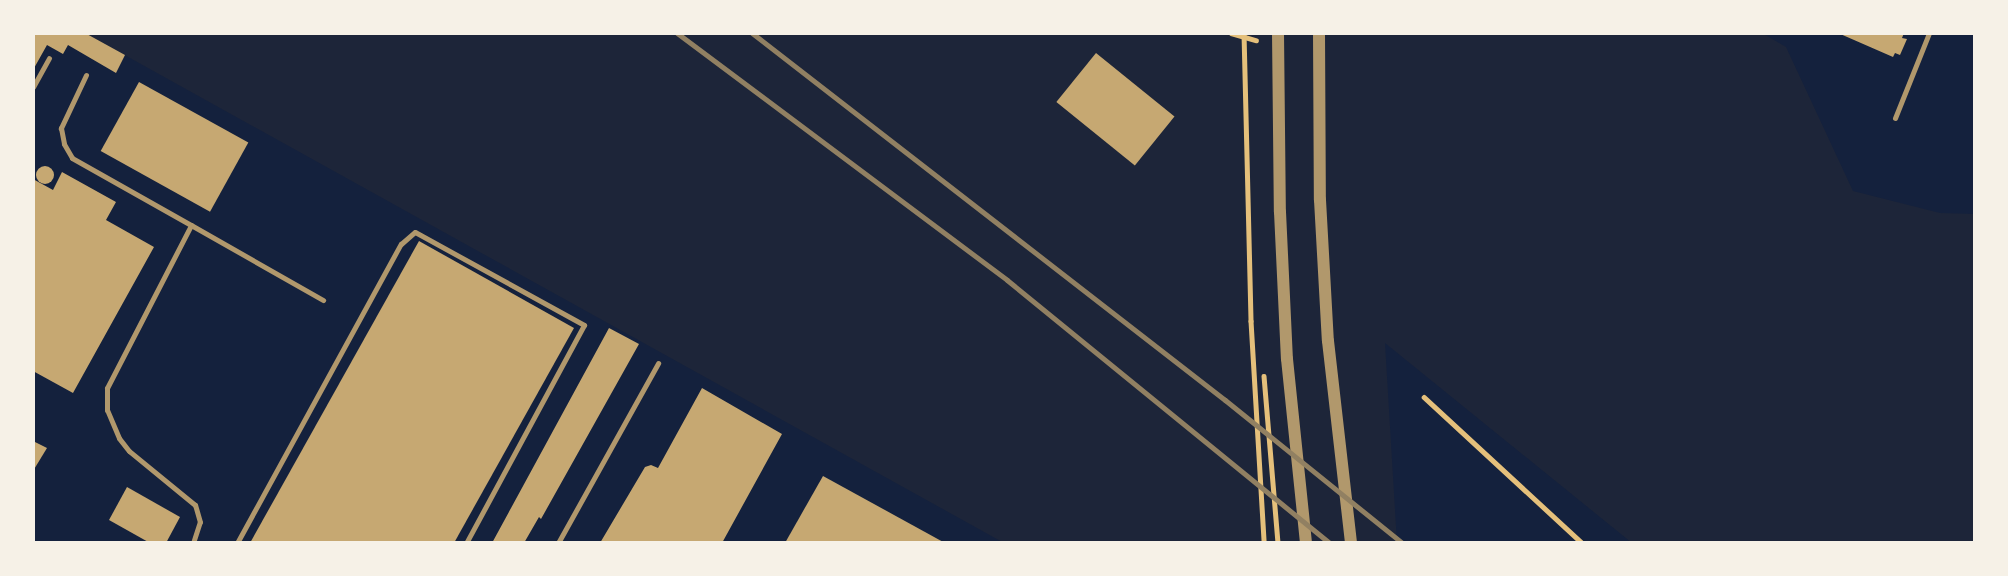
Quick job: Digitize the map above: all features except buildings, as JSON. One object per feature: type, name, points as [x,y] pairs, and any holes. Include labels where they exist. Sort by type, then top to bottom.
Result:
[{"type":"street","points":[[1278,33],[1280,212],[1287,359],[1307,543]]},
{"type":"street","points":[[1320,33],[1320,200],[1328,341],[1337,441],[1351,543]]},
{"type":"lane","points":[[1895,118],[1929,33]]},
{"type":"lane","points":[[33,87],[49,58]]},
{"type":"lane","points":[[86,75],[61,128],[64,144],[72,158],[323,300]]},
{"type":"lane","points":[[191,225],[107,388],[107,410],[124,444],[195,505],[200,522],[193,543]]},
{"type":"lane","points":[[237,543],[401,244],[415,232],[584,325],[466,543]]},
{"type":"lane","points":[[558,543],[658,363]]},
{"type":"path","points":[[1244,33],[1251,321],[1264,543]]},
{"type":"path","points":[[1424,397],[1583,543]]},
{"type":"shaded area","points":[[85,33],[1762,33],[1786,47],[1853,191],[1940,213],[1975,214],[1975,543],[1632,543],[1385,343],[1397,543],[1004,543]]},
{"type":"railway","points":[[677,33],[1007,280],[1330,543]]},
{"type":"railway","points":[[752,33],[1225,400],[1402,543]]}]
